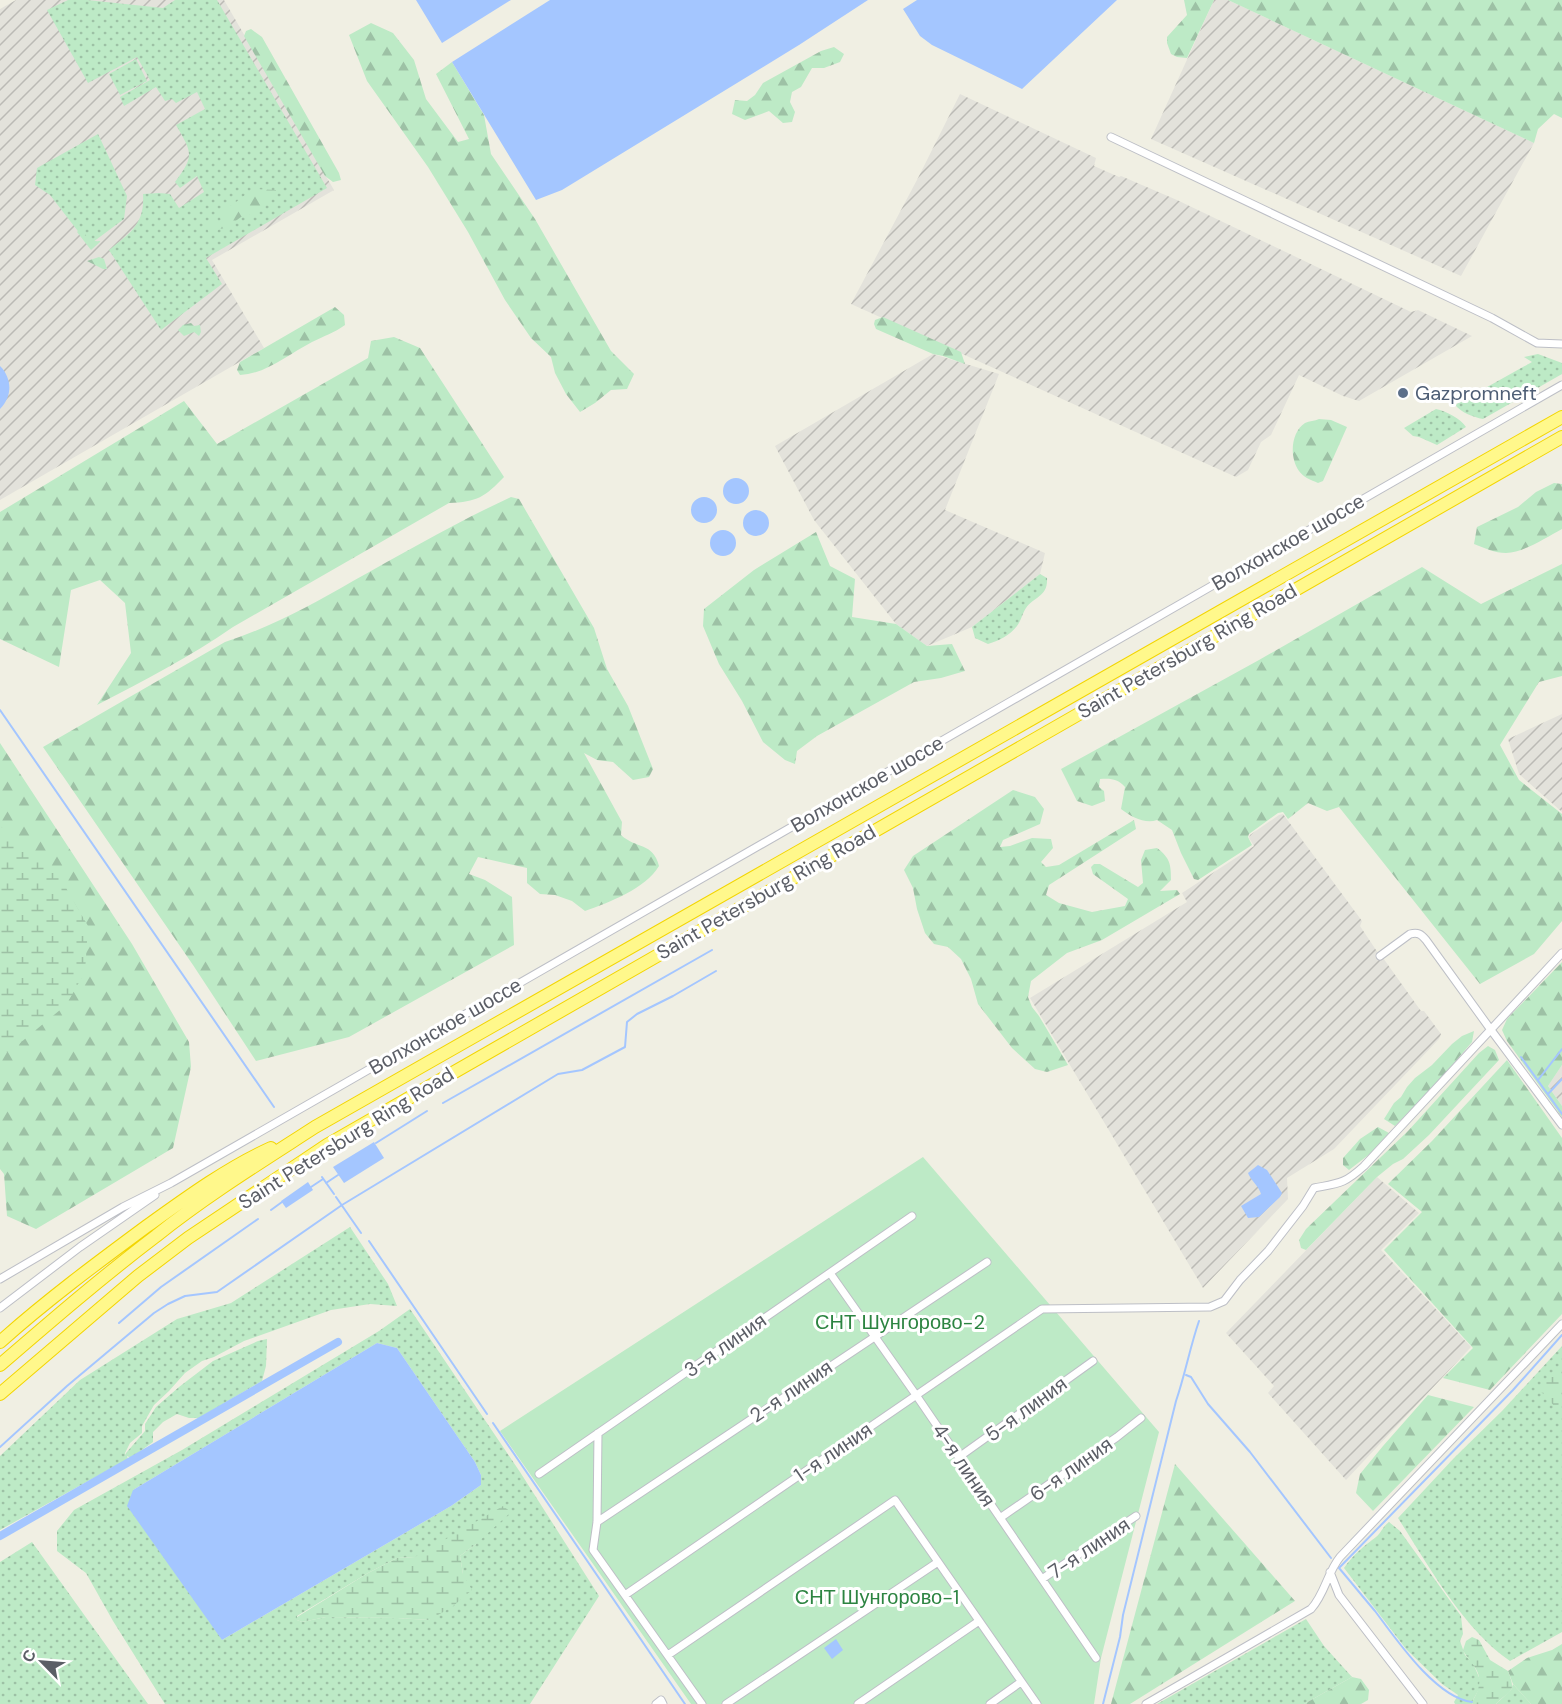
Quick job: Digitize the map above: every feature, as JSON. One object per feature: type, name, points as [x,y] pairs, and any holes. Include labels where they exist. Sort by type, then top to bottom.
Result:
[{"type":"highway","name":"Saint Petersburg Ring Road","points":[[0,1365],[93,1285],[157,1234],[315,1127],[1562,417]]},
{"type":"highway","name":"Saint Petersburg Ring Road","points":[[0,1394],[138,1276],[188,1238],[327,1145],[1562,437]]},
{"type":"highway","points":[[0,1342],[29,1315],[81,1274],[173,1208],[230,1170],[315,1127]]},
{"type":"highway","points":[[0,1398],[24,1373]]},
{"type":"street","points":[[1111,137],[1492,318],[1537,343],[1562,344]]},
{"type":"street","name":"Волхонское шоссе","points":[[0,1279],[1562,385]]},
{"type":"street","points":[[1380,956],[1410,934],[1416,933],[1426,939],[1562,1125]]},
{"type":"street","points":[[1491,1030],[1562,953]]},
{"type":"street","name":"1-я линия","points":[[625,1595],[1042,1309],[1210,1307],[1224,1301],[1288,1226],[1314,1188],[1343,1182],[1364,1166],[1491,1030]]},
{"type":"street","name":"Волхонское шоссе","points":[[0,1308],[80,1247],[171,1183]]},
{"type":"street","name":"3-я линия","points":[[539,1474],[912,1216]]},
{"type":"street","name":"2-я линия","points":[[597,1522],[987,1262]]},
{"type":"street","name":"4-я линия","points":[[830,1273],[1096,1658]]},
{"type":"street","points":[[1146,1704],[1311,1609],[1319,1600],[1330,1572],[1340,1557],[1562,1323]]},
{"type":"street","name":"5-я линия","points":[[958,1457],[1093,1360]]},
{"type":"street","name":"6-я линия","points":[[1000,1518],[1141,1418]]},
{"type":"street","points":[[598,1433],[597,1522],[593,1550],[702,1704]]},
{"type":"street","points":[[668,1655],[895,1500],[1037,1704]]},
{"type":"street","name":"7-я линия","points":[[1042,1579],[1136,1516]]},
{"type":"street","points":[[726,1704],[938,1563]]},
{"type":"street","points":[[1330,1572],[1339,1595],[1424,1704]]},
{"type":"street","points":[[858,1704],[979,1621]]},
{"type":"street","points":[[990,1704],[1022,1682]]},
{"type":"shaded area","points":[[16,0],[224,0],[334,190],[212,260],[264,348],[0,500],[0,9]]},
{"type":"shaded area","points":[[1214,0],[1228,0],[1534,143],[1461,276],[1151,139]]},
{"type":"shaded area","points":[[960,94],[1096,158],[1094,166],[1177,200],[1411,312],[1418,310],[1472,336],[1359,401],[1299,375],[1271,435],[1261,442],[1248,470],[1236,477],[851,304]]},
{"type":"shaded area","points":[[933,354],[999,374],[945,510],[1045,553],[1040,574],[972,627],[927,646],[896,624],[814,520],[775,446]]},
{"type":"shaded area","points":[[1562,714],[1562,812],[1519,774],[1508,739]]},
{"type":"shaded area","points":[[1283,814],[1362,921],[1360,926],[1380,956],[1441,1034],[1439,1039],[1334,1149],[1287,1178],[1288,1199],[1203,1288],[1030,998],[1187,902],[1182,893],[1254,846],[1249,838],[1250,835]]},
{"type":"shaded area","points":[[1562,1065],[1562,1106],[1548,1086]]},
{"type":"shaded area","points":[[1377,1177],[1419,1213],[1381,1250],[1471,1347],[1346,1480],[1268,1393],[1274,1386],[1226,1333]]},
{"type":"green space","points":[[68,0],[163,8],[175,0],[217,0],[327,188],[206,258],[222,284],[161,330],[109,250],[135,227],[141,213],[143,194],[170,194],[179,208],[204,192],[197,176],[180,188],[175,182],[186,166],[189,154],[176,125],[205,109],[197,92],[176,103],[172,99],[165,101],[156,87],[124,106],[120,97],[150,80],[137,57],[88,83],[47,10]]},
{"type":"green space","points":[[1184,0],[1214,0],[1187,58],[1171,54],[1167,43],[1167,37],[1187,15]]},
{"type":"green space","points":[[1228,0],[1562,0],[1562,118],[1554,114],[1538,129],[1534,143]]},
{"type":"green space","points":[[371,23],[393,33],[414,60],[426,99],[458,142],[469,139],[436,74],[452,62],[484,115],[491,154],[535,219],[611,351],[634,374],[627,389],[611,390],[580,412],[566,394],[555,373],[551,357],[531,338],[505,300],[468,232],[428,167],[367,81],[349,35]]},
{"type":"green space","points":[[251,29],[262,37],[341,180],[333,182],[325,176],[244,36],[246,31]]},
{"type":"green space","points":[[834,47],[844,54],[840,62],[824,68],[812,68],[801,87],[792,92],[790,102],[795,112],[792,122],[783,123],[769,111],[745,120],[732,114],[735,100],[747,101],[755,95],[763,83],[821,51]]},
{"type":"green space","points":[[136,59],[147,81],[120,95],[109,74]]},
{"type":"green space","points":[[98,134],[127,196],[124,219],[93,242],[84,239],[50,195],[35,185],[37,168]]},
{"type":"green space","points":[[253,189],[276,190],[276,196],[262,203],[261,208],[241,217],[226,228],[219,229],[213,235],[209,233],[207,228],[209,222],[215,223],[221,220],[223,208],[232,205]]},
{"type":"green space","points":[[83,230],[90,239],[100,242],[91,250],[77,232]]},
{"type":"green space","points":[[99,257],[104,259],[107,269],[87,261]]},
{"type":"green space","points":[[335,307],[344,315],[345,325],[277,363],[250,374],[240,375],[237,370],[240,362]]},
{"type":"green space","points":[[883,317],[961,352],[965,364],[933,354],[876,329],[875,320]]},
{"type":"green space","points":[[191,323],[194,326],[200,325],[199,336],[194,332],[184,336],[178,330],[183,325]]},
{"type":"green space","points":[[394,337],[420,348],[504,477],[486,494],[474,500],[449,503],[233,627],[183,659],[97,705],[131,653],[125,603],[100,580],[71,590],[59,667],[0,639],[0,512],[184,401],[217,444],[368,358],[371,341]]},
{"type":"green space","points":[[1538,354],[1562,363],[1562,374],[1483,419],[1468,414],[1455,405],[1532,362],[1524,357]]},
{"type":"green space","points":[[1436,409],[1453,416],[1466,427],[1437,445],[1413,436],[1404,428]]},
{"type":"green space","points":[[1319,419],[1331,420],[1347,427],[1323,481],[1318,483],[1301,473],[1294,459],[1293,445],[1300,427]]},
{"type":"green space","points":[[1554,483],[1562,484],[1562,529],[1535,544],[1513,552],[1498,552],[1474,544],[1477,527],[1518,507],[1536,492]]},
{"type":"green space","points":[[511,497],[519,499],[594,628],[607,669],[628,706],[653,769],[649,777],[633,780],[613,762],[597,760],[584,753],[622,822],[621,835],[653,853],[659,866],[636,888],[616,899],[585,911],[572,901],[555,895],[540,894],[527,883],[527,868],[478,857],[469,874],[485,880],[512,897],[514,945],[349,1037],[256,1061],[43,747],[225,642],[291,615],[451,527]]},
{"type":"green space","points":[[816,532],[830,566],[855,579],[852,617],[896,624],[927,646],[952,644],[965,671],[914,682],[817,736],[797,751],[795,764],[785,760],[763,742],[742,701],[719,664],[703,626],[704,609],[754,570]]},
{"type":"green space","points":[[1562,564],[1562,676],[1539,682],[1500,745],[1519,780],[1562,814],[1562,921],[1534,954],[1480,984],[1339,807],[1327,811],[1308,803],[1288,819],[1283,812],[1278,813],[1249,834],[1252,845],[1198,880],[1194,879],[1172,830],[1157,820],[1138,819],[1121,809],[1125,787],[1120,782],[1100,779],[1099,787],[1104,791],[1105,801],[1092,806],[1077,801],[1061,769],[1422,567],[1481,604]]},
{"type":"green space","points":[[1040,574],[1047,578],[1045,589],[1029,604],[1014,629],[1004,637],[988,644],[975,638],[972,627]]},
{"type":"green space","points":[[0,743],[132,944],[189,1042],[191,1067],[173,1148],[36,1229],[7,1216],[4,1174],[0,1169]]},
{"type":"green space","points":[[1013,790],[1035,797],[1044,809],[1040,824],[1003,840],[1000,847],[1032,838],[1051,839],[1053,848],[1041,862],[1046,867],[1059,865],[1134,820],[1136,829],[1049,885],[1046,895],[1059,903],[1092,912],[1125,906],[1128,899],[1093,874],[1091,867],[1094,864],[1100,864],[1138,887],[1143,883],[1141,860],[1145,850],[1157,848],[1167,858],[1171,870],[1171,880],[1160,891],[1177,890],[1180,894],[1102,940],[1067,953],[1031,981],[1028,997],[1032,1007],[1068,1065],[1047,1072],[1035,1069],[1012,1048],[978,1004],[971,979],[961,959],[948,947],[934,944],[925,933],[913,888],[904,870],[913,856]]},
{"type":"green space","points":[[0,826],[30,848],[62,881],[88,926],[85,972],[66,1005],[14,1048],[0,1056]]},
{"type":"green space","points":[[1562,962],[1562,1065],[1548,1086],[1562,1106],[1562,1117],[1507,1041],[1502,1030],[1507,1019]]},
{"type":"green space","points":[[1474,1031],[1472,1042],[1436,1084],[1395,1126],[1384,1119],[1415,1078],[1462,1036]]},
{"type":"green space","points":[[1488,1046],[1495,1050],[1499,1060],[1429,1135],[1403,1159],[1377,1177],[1306,1250],[1301,1248],[1299,1240],[1306,1229],[1408,1131]]},
{"type":"green space","points":[[1507,1060],[1562,1138],[1562,1314],[1490,1390],[1443,1378],[1473,1348],[1384,1250],[1422,1212],[1388,1184],[1432,1141]]},
{"type":"green space","points":[[1378,1127],[1389,1133],[1371,1153],[1349,1170],[1343,1165],[1343,1158],[1360,1139]]},
{"type":"green space","name":"СНТ Шунгорово-2","points":[[923,1157],[1159,1432],[1101,1658],[1094,1704],[691,1704],[500,1431]]},
{"type":"green space","points":[[350,1227],[388,1284],[397,1306],[370,1304],[331,1310],[244,1341],[202,1361],[185,1373],[154,1405],[142,1426],[142,1433],[130,1443],[126,1455],[145,1431],[145,1424],[156,1407],[179,1387],[213,1361],[267,1339],[266,1366],[262,1381],[199,1418],[177,1414],[163,1422],[153,1432],[153,1442],[131,1458],[127,1456],[128,1459],[0,1530],[0,1456],[80,1380],[177,1319],[231,1303]]},
{"type":"green space","points":[[410,1309],[520,1472],[599,1596],[530,1704],[165,1704],[86,1573],[57,1551],[57,1531],[74,1510],[182,1450],[379,1331]],"holes":[[[377,1343],[397,1348],[475,1462],[481,1475],[481,1485],[451,1506],[222,1640],[133,1490]],[[476,1544],[460,1556],[463,1574],[429,1620],[326,1617],[302,1622],[297,1620],[297,1616],[397,1558],[415,1557]]]},
{"type":"green space","points":[[1562,1346],[1562,1632],[1510,1661],[1493,1648],[1462,1615],[1434,1576],[1398,1518]]},
{"type":"green space","points":[[1562,1366],[1562,1405],[1554,1406],[1541,1392],[1540,1387]]},
{"type":"green space","points":[[1428,1395],[1474,1407],[1373,1511],[1356,1493],[1360,1474]]},
{"type":"green space","points":[[1175,1464],[1295,1601],[1130,1704],[1111,1704]]},
{"type":"green space","points":[[503,1506],[511,1512],[460,1556],[463,1574],[472,1590],[452,1607],[429,1620],[326,1617],[302,1622],[297,1620],[297,1617],[368,1573],[397,1558],[415,1557]]},
{"type":"green space","points":[[1389,1522],[1400,1531],[1461,1616],[1463,1634],[1460,1641],[1465,1655],[1473,1663],[1481,1682],[1473,1704],[1455,1704],[1458,1695],[1442,1684],[1406,1649],[1344,1568]]},
{"type":"green space","points":[[32,1542],[148,1704],[0,1704],[0,1562]]},
{"type":"green space","points":[[1306,1619],[1324,1646],[1352,1677],[1304,1704],[1157,1704]]},
{"type":"green space","points":[[1472,1637],[1479,1640],[1490,1660],[1508,1671],[1512,1688],[1496,1704],[1473,1704],[1472,1702],[1479,1686],[1479,1677],[1463,1650],[1466,1641]]},
{"type":"green space","points":[[1562,1644],[1562,1704],[1531,1704],[1513,1684],[1508,1671],[1527,1658],[1552,1650]]},
{"type":"green space","points":[[1352,1677],[1361,1679],[1369,1690],[1368,1700],[1361,1704],[1304,1704]]},
{"type":"green space","points":[[1513,1684],[1531,1704],[1496,1704],[1511,1690]]},
{"type":"water","points":[[416,0],[511,0],[442,43]]},
{"type":"water","points":[[550,0],[868,0],[799,45],[562,190],[536,200],[452,62]]},
{"type":"water","points":[[917,0],[1117,0],[1022,89],[932,45],[920,36],[903,9]]},
{"type":"water","points":[[0,366],[9,381],[9,393],[0,409]]},
{"type":"water","points":[[736,478],[745,482],[749,491],[745,500],[736,504],[727,500],[723,491],[727,482]]},
{"type":"water","points":[[704,497],[713,501],[717,510],[713,519],[704,523],[695,519],[691,510],[695,501]]},
{"type":"water","points":[[756,510],[765,514],[769,523],[765,532],[756,536],[747,532],[743,523],[747,514]]},
{"type":"water","points":[[723,530],[732,534],[736,543],[732,552],[723,556],[714,552],[710,543],[714,534]]},
{"type":"water","points":[[374,1142],[384,1158],[344,1183],[333,1167]]},
{"type":"water","points":[[1258,1165],[1267,1170],[1282,1193],[1259,1217],[1248,1218],[1241,1206],[1261,1194],[1248,1173]]},
{"type":"water","points":[[308,1182],[313,1190],[286,1208],[281,1201]]},
{"type":"water","points":[[377,1343],[397,1348],[475,1462],[481,1475],[481,1485],[451,1506],[222,1640],[127,1506],[133,1490]]},
{"type":"water","points":[[836,1639],[843,1650],[832,1659],[824,1648]]},
{"type":"waterway","points":[[0,710],[274,1107]]},
{"type":"waterway","points":[[443,1103],[712,950]]},
{"type":"waterway","points":[[0,1447],[67,1386],[154,1313],[185,1296],[217,1292],[342,1205],[558,1074],[582,1070],[625,1047],[627,1022],[637,1014],[716,971]]},
{"type":"waterway","points":[[1538,1080],[1562,1049]]},
{"type":"waterway","points":[[1521,1057],[1562,1114]]},
{"type":"waterway","points":[[1548,1094],[1562,1079]]},
{"type":"waterway","points":[[376,1143],[427,1111]]},
{"type":"waterway","points":[[326,1183],[338,1175]]},
{"type":"waterway","points":[[322,1177],[334,1194]]},
{"type":"waterway","points":[[311,1187],[323,1179]]},
{"type":"waterway","points":[[336,1197],[361,1233]]},
{"type":"waterway","points":[[271,1210],[282,1202]]},
{"type":"waterway","points":[[119,1323],[161,1287],[258,1219]]},
{"type":"waterway","points":[[369,1241],[487,1414]]},
{"type":"waterway","points":[[1103,1704],[1176,1401],[1199,1321]]},
{"type":"waterway","points":[[1339,1568],[1513,1390],[1562,1335]]},
{"type":"waterway","points":[[0,1536],[338,1342]]},
{"type":"waterway","points":[[1186,1375],[1191,1377],[1208,1404],[1250,1452],[1331,1558]]},
{"type":"waterway","points":[[493,1423],[685,1704]]},
{"type":"waterway","points":[[1339,1568],[1418,1666],[1445,1690],[1458,1698],[1472,1702]]},
{"type":"place","name":"Gazpromneft","points":[[1403,393]]},
{"type":"park label","name":"СНТ Шунгорово-1","points":[[877,1597]]}]
